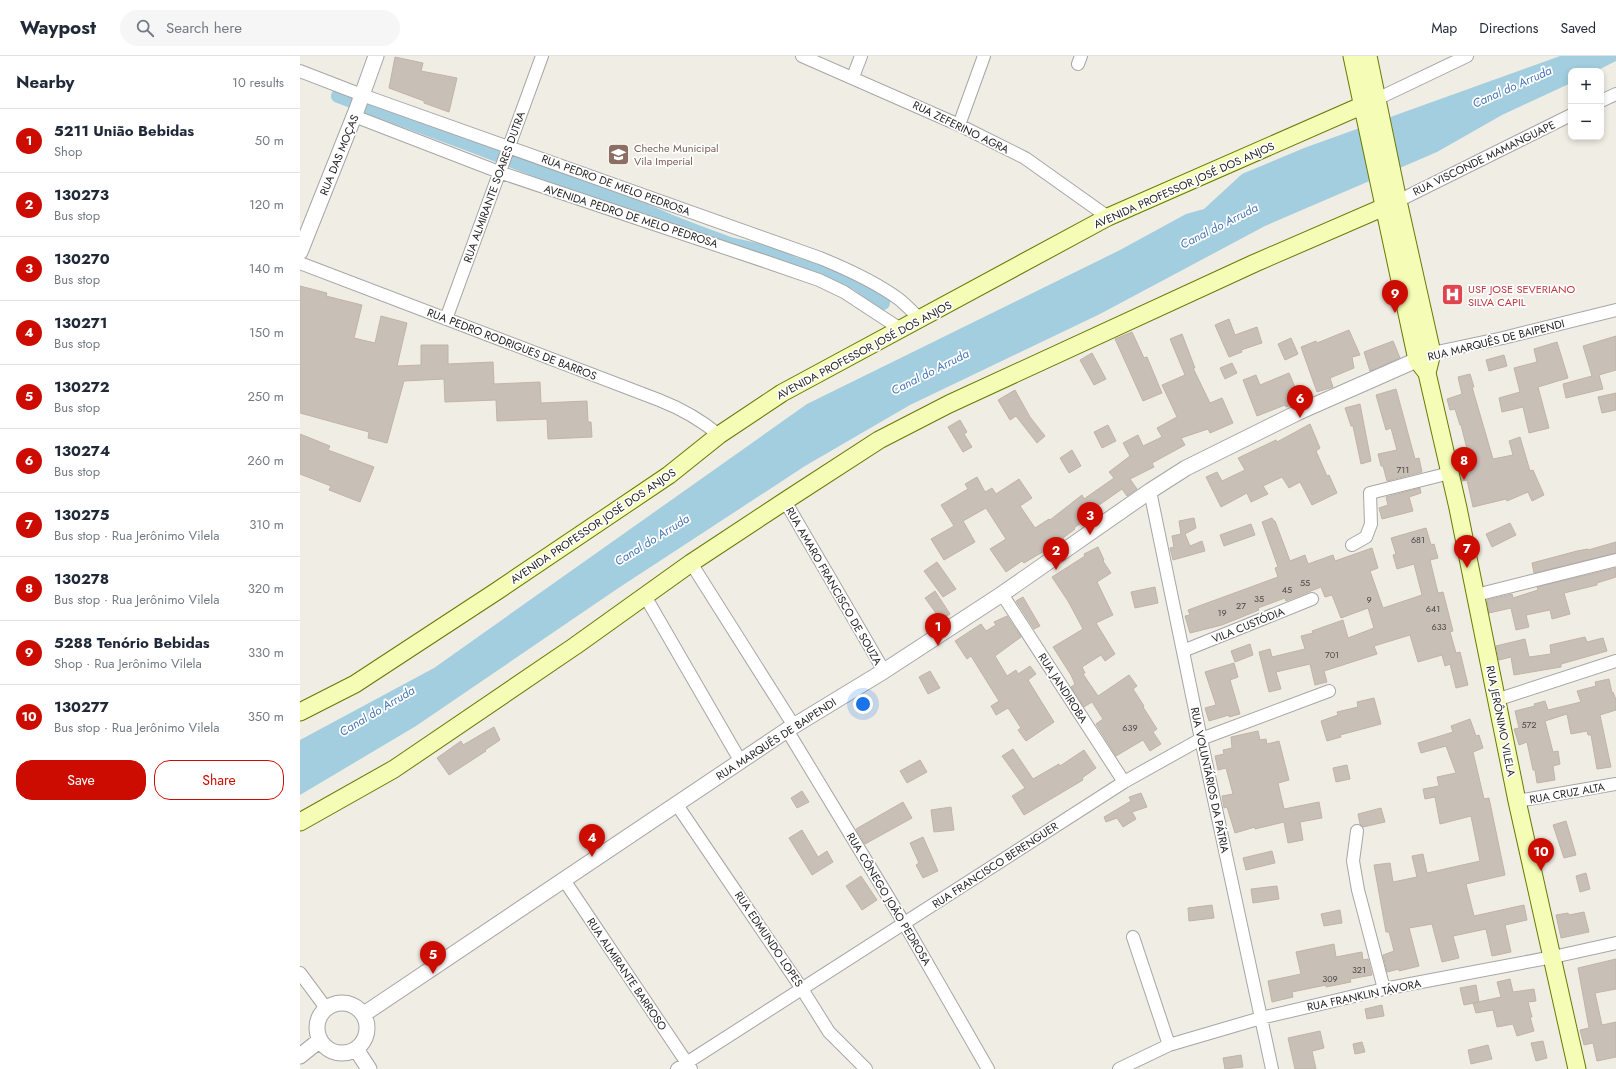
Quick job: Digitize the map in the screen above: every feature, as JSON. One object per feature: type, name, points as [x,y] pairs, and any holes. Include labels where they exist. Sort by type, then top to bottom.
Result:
[{"type":"main road","points":[[1352,56],[1371,108]]},
{"type":"main road","points":[[1368,56],[1371,108]]},
{"type":"main road","name":"RUA JERÔNIMO VILELA","points":[[1371,108],[1476,595],[1517,801],[1577,1069]]},
{"type":"main road","name":"AVENIDA PROFESSOR JOSÉ DOS ANJOS","points":[[300,712],[355,684],[498,591],[669,476],[719,435],[782,394],[921,320],[1108,217],[1371,108]]},
{"type":"main road","points":[[300,822],[394,769],[569,651],[691,563],[785,500],[880,440],[949,404],[1256,263],[1391,204]]},
{"type":"street","name":"RUA DAS MOÇAS","points":[[300,252],[376,56]]},
{"type":"street","name":"RUA ALMIRANTE SOARES DUTRA","points":[[446,319],[542,56]]},
{"type":"street","name":"RUA ZEFERINO AGRA","points":[[802,56],[853,77],[959,125],[1025,158],[1108,217]]},
{"type":"street","points":[[853,77],[861,56]]},
{"type":"street","points":[[959,125],[984,56]]},
{"type":"street","name":"AVENIDA PROFESSOR JOSÉ DOS ANJOS","points":[[1371,108],[1467,56]]},
{"type":"street","name":"RUA PEDRO DE MELO PEDROSA","points":[[300,70],[345,88],[358,105],[508,149],[820,258],[850,270],[900,301],[921,320]]},
{"type":"street","points":[[1604,100],[1616,94]]},
{"type":"street","name":"AVENIDA PEDRO DE MELO PEDROSA","points":[[358,105],[500,170],[819,280],[844,292],[902,330]]},
{"type":"street","name":"RUA VISCONDE MAMANGUAPE","points":[[1391,204],[1568,116]]},
{"type":"street","name":"RUA PEDRO RODRIGUES DE BARROS","points":[[300,263],[674,406],[699,419],[719,435]]},
{"type":"street","name":"RUA MARQUÊS DE BAIPENDI","points":[[364,1014],[791,728],[884,671],[1002,594],[1150,491],[1186,468],[1299,412],[1425,356],[1616,310]]},
{"type":"street","points":[[1352,545],[1366,537],[1371,524],[1370,493],[1450,473]]},
{"type":"street","name":"RUA VOLUNTÁRIOS DA PÁTRIA","points":[[1150,491],[1201,739],[1272,1069]]},
{"type":"street","name":"RUA AMARO FRANCISCO DE SOUZA","points":[[785,500],[884,671]]},
{"type":"street","points":[[1476,595],[1616,560]]},
{"type":"street","name":"RUA CÔNEGO JOÃO PEDROSA","points":[[691,563],[791,728],[988,1069]]},
{"type":"street","name":"RUA JANDIROBA","points":[[1002,594],[1124,782]]},
{"type":"street","points":[[645,596],[741,762]]},
{"type":"street","name":"VILA CUSTÓDIA","points":[[1183,651],[1312,599]]},
{"type":"street","points":[[1496,700],[1616,661]]},
{"type":"street","name":"RUA FRANCISCO BERENGUER","points":[[685,1067],[802,989],[1124,782],[1201,739],[1329,691]]},
{"type":"street","name":"RUA CRUZ ALTA","points":[[1517,801],[1616,784]]},
{"type":"street","name":"RUA EDMUNDO LOPES","points":[[678,805],[802,989],[829,1032],[866,1069]]},
{"type":"street","points":[[1357,831],[1353,861],[1358,890],[1384,989]]},
{"type":"street","name":"RUA ALMIRANTE BARROSO","points":[[564,880],[685,1067]]},
{"type":"street","points":[[1133,937],[1169,1045]]},
{"type":"street","name":"RUA FRANKLIN TÁVORA","points":[[1119,1069],[1169,1045],[1261,1018],[1384,989],[1553,957],[1616,943]]},
{"type":"street","points":[[300,972],[326,1008]]},
{"type":"street","points":[[339,1003],[346,1003],[359,1009],[364,1014],[368,1030],[362,1044],[356,1049],[340,1053],[326,1047],[320,1040],[317,1023],[326,1008],[339,1003]]},
{"type":"street","points":[[300,1056],[320,1040]]},
{"type":"street","points":[[356,1049],[369,1069]]},
{"type":"water","name":"Canal do Arruda","points":[[1560,56],[1616,56],[1616,61],[1602,68],[1568,68],[1568,84],[1502,115],[1437,152],[1265,226],[1100,314],[910,405],[805,466],[617,589],[416,726],[300,795],[300,740],[434,668],[807,404],[1120,250],[1186,214],[1204,209],[1242,174],[1304,148]]},
{"type":"building","points":[[395,57],[423,63],[421,71],[457,78],[449,112],[389,88]]},
{"type":"building","points":[[300,286],[327,293],[326,296],[362,305],[354,338],[375,343],[381,316],[407,323],[397,366],[421,365],[421,345],[448,345],[448,364],[493,362],[494,384],[540,382],[541,403],[587,401],[588,422],[591,422],[592,437],[548,439],[547,419],[497,421],[496,400],[445,402],[444,379],[404,381],[387,443],[368,438],[369,432],[300,413]]},
{"type":"building","points":[[1229,319],[1235,335],[1257,327],[1262,343],[1241,350],[1242,352],[1229,357],[1215,325]]},
{"type":"building","points":[[1349,330],[1360,355],[1352,357],[1354,368],[1330,378],[1333,387],[1317,392],[1301,347],[1316,341],[1317,343]]},
{"type":"building","points":[[1132,332],[1144,358],[1147,357],[1162,393],[1143,401],[1115,339]]},
{"type":"building","points":[[1182,334],[1195,368],[1193,368],[1210,403],[1222,398],[1233,423],[1210,433],[1208,429],[1181,438],[1185,445],[1152,463],[1154,467],[1130,479],[1137,489],[1127,496],[1122,489],[1092,510],[1095,513],[1074,528],[1075,529],[1063,538],[1064,540],[1024,563],[1022,561],[1006,572],[990,549],[1006,539],[986,508],[963,521],[975,542],[944,560],[931,539],[954,526],[941,505],[968,489],[965,484],[977,477],[985,492],[992,488],[996,494],[1019,479],[1032,498],[1020,506],[1035,528],[1049,519],[1050,520],[1082,495],[1084,499],[1114,478],[1109,472],[1130,456],[1123,443],[1138,435],[1143,446],[1162,437],[1157,428],[1177,417],[1162,385],[1185,375],[1170,339]]},
{"type":"building","points":[[1616,336],[1616,370],[1599,375],[1603,389],[1566,398],[1563,384],[1592,376],[1583,346]]},
{"type":"building","points":[[1291,338],[1298,354],[1285,360],[1278,344]]},
{"type":"building","points":[[1393,341],[1400,358],[1370,371],[1364,352]]},
{"type":"building","points":[[1557,342],[1568,378],[1538,387],[1549,428],[1529,433],[1523,407],[1502,412],[1499,398],[1520,392],[1514,368],[1537,362],[1534,349]]},
{"type":"building","points":[[1092,353],[1106,379],[1094,385],[1080,360]]},
{"type":"building","points":[[1504,355],[1507,366],[1489,371],[1486,360]]},
{"type":"building","points":[[1232,363],[1237,373],[1225,379],[1220,368]]},
{"type":"building","points":[[1289,373],[1301,401],[1286,407],[1285,405],[1257,416],[1243,380],[1256,375],[1260,385]]},
{"type":"building","points":[[1470,374],[1474,387],[1472,387],[1493,459],[1513,455],[1509,441],[1520,437],[1530,471],[1533,470],[1544,495],[1532,501],[1528,492],[1507,501],[1506,499],[1473,507],[1467,480],[1462,481],[1459,468],[1471,465],[1461,425],[1455,409],[1450,410],[1447,399],[1462,394],[1458,377]]},
{"type":"building","points":[[1396,389],[1415,459],[1419,458],[1422,472],[1387,481],[1378,454],[1397,450],[1391,428],[1386,430],[1376,395]]},
{"type":"building","points":[[1015,390],[1030,417],[1045,436],[1037,443],[1016,416],[1010,420],[998,400]]},
{"type":"building","points":[[1616,393],[1616,410],[1602,413],[1598,397]]},
{"type":"building","points":[[1360,404],[1371,461],[1361,464],[1353,426],[1351,426],[1345,408]]},
{"type":"building","points":[[960,420],[967,432],[964,434],[972,447],[963,452],[948,427]]},
{"type":"building","points":[[1310,424],[1320,448],[1316,451],[1327,476],[1329,475],[1337,493],[1312,505],[1300,482],[1289,488],[1282,477],[1263,486],[1268,494],[1251,502],[1247,493],[1221,507],[1206,477],[1217,472],[1222,481],[1245,470],[1238,458],[1276,440],[1277,442]]},
{"type":"building","points":[[1108,425],[1116,441],[1102,448],[1094,432]]},
{"type":"building","points":[[300,434],[330,446],[328,450],[374,467],[360,502],[329,490],[331,486],[300,474]]},
{"type":"building","points":[[1072,450],[1081,466],[1069,473],[1060,458]]},
{"type":"building","points":[[1420,488],[1421,493],[1409,497],[1413,511],[1382,519],[1379,508],[1388,505],[1386,497]]},
{"type":"building","points":[[1194,518],[1196,528],[1185,534],[1190,546],[1202,541],[1205,551],[1173,560],[1170,548],[1174,547],[1172,536],[1181,534],[1179,521]]},
{"type":"building","points":[[1272,518],[1275,521],[1290,561],[1305,555],[1308,564],[1333,555],[1335,561],[1372,548],[1378,568],[1370,571],[1383,608],[1422,595],[1414,564],[1397,569],[1393,555],[1396,554],[1391,538],[1426,528],[1431,545],[1434,544],[1438,558],[1430,560],[1438,593],[1443,592],[1453,631],[1450,632],[1456,653],[1460,652],[1468,685],[1456,688],[1450,664],[1445,666],[1442,655],[1418,662],[1410,635],[1374,646],[1377,654],[1324,671],[1327,682],[1315,685],[1310,664],[1276,672],[1281,689],[1269,692],[1259,652],[1270,649],[1272,657],[1305,649],[1301,636],[1313,633],[1312,631],[1343,620],[1348,638],[1374,628],[1368,608],[1341,618],[1332,595],[1325,597],[1321,587],[1286,601],[1285,598],[1258,608],[1259,610],[1222,625],[1190,633],[1185,616],[1190,615],[1188,610],[1278,577],[1275,568],[1278,567],[1262,522]]},
{"type":"building","points":[[1510,523],[1516,535],[1492,547],[1486,534]]},
{"type":"building","points":[[1251,524],[1255,535],[1224,546],[1220,535]]},
{"type":"building","points":[[1616,542],[1616,553],[1534,573],[1532,563]]},
{"type":"building","points":[[1098,547],[1104,560],[1103,561],[1111,573],[1097,582],[1113,615],[1096,623],[1115,654],[1105,661],[1101,655],[1082,667],[1085,673],[1083,674],[1098,696],[1129,675],[1137,686],[1133,689],[1157,729],[1153,732],[1161,744],[1150,751],[1143,740],[1116,756],[1096,724],[1103,719],[1092,702],[1084,707],[1071,687],[1075,684],[1071,675],[1053,647],[1083,629],[1068,601],[1052,577],[1085,556],[1084,554]]},
{"type":"building","points":[[937,562],[956,589],[943,597],[924,571]]},
{"type":"building","points":[[1616,568],[1616,577],[1597,583],[1597,585],[1564,593],[1570,614],[1552,619],[1550,610],[1526,615],[1529,627],[1516,630],[1511,608],[1489,613],[1487,600],[1512,594],[1513,598],[1538,590],[1537,587]]},
{"type":"building","points":[[1155,587],[1158,603],[1135,608],[1131,592]]},
{"type":"building","points":[[935,591],[950,614],[941,620],[925,598]]},
{"type":"building","points":[[1023,597],[1040,626],[1034,629],[1016,601]]},
{"type":"building","points":[[1007,616],[1021,637],[995,656],[1007,676],[1016,670],[1018,674],[1030,666],[1036,674],[1028,680],[1054,722],[1026,741],[1018,730],[1021,728],[1008,708],[996,715],[991,706],[999,701],[971,656],[967,659],[955,641],[981,624],[986,631],[996,625],[994,622]]},
{"type":"building","points":[[1585,637],[1587,642],[1603,638],[1607,651],[1561,664],[1561,667],[1514,675],[1511,657],[1499,660],[1496,646],[1525,639],[1529,657],[1551,654],[1550,645]]},
{"type":"building","points":[[1250,644],[1253,655],[1235,662],[1231,651]]},
{"type":"building","points":[[1234,663],[1238,677],[1230,680],[1240,714],[1229,717],[1229,715],[1209,721],[1205,708],[1216,705],[1205,672]]},
{"type":"building","points":[[930,671],[940,688],[928,694],[919,677]]},
{"type":"building","points":[[1609,679],[1612,693],[1613,692],[1616,700],[1616,710],[1600,715],[1611,767],[1597,769],[1591,735],[1588,735],[1587,731],[1571,734],[1567,714],[1545,721],[1553,752],[1558,751],[1560,764],[1553,766],[1555,780],[1537,783],[1527,742],[1519,745],[1514,729],[1519,728],[1515,711],[1535,706],[1534,704],[1545,701],[1548,710],[1581,702],[1577,691],[1596,686],[1595,682]]},
{"type":"building","points":[[1374,698],[1381,724],[1340,735],[1341,737],[1327,741],[1321,721],[1338,715],[1337,712],[1358,707],[1357,702]]},
{"type":"building","points":[[1470,719],[1476,736],[1479,735],[1483,748],[1473,752],[1484,799],[1489,798],[1505,875],[1466,884],[1474,916],[1524,905],[1527,920],[1505,925],[1511,952],[1492,956],[1486,929],[1453,936],[1459,958],[1442,962],[1432,924],[1409,928],[1419,966],[1399,971],[1399,969],[1387,972],[1383,955],[1394,951],[1389,932],[1386,932],[1374,865],[1390,863],[1393,882],[1417,877],[1412,856],[1423,854],[1427,873],[1480,861],[1471,816],[1440,824],[1435,797],[1425,799],[1423,789],[1439,786],[1437,777],[1456,773],[1446,746],[1421,753],[1418,743],[1453,732],[1451,726]]},
{"type":"building","points":[[494,727],[500,740],[449,775],[437,758],[461,741],[463,745]]},
{"type":"building","points":[[1258,731],[1260,740],[1266,739],[1267,744],[1279,741],[1289,780],[1278,783],[1284,809],[1319,802],[1322,818],[1300,822],[1303,840],[1288,843],[1284,822],[1255,829],[1255,827],[1235,833],[1227,807],[1224,808],[1222,796],[1233,794],[1226,768],[1218,770],[1215,756],[1224,754],[1223,750],[1232,748],[1231,737]]},
{"type":"building","points":[[1013,749],[1033,779],[1059,764],[1060,766],[1084,750],[1096,768],[1082,778],[1083,780],[1024,815],[1012,796],[1025,788],[1002,756]]},
{"type":"building","points":[[920,760],[927,772],[907,783],[900,771]]},
{"type":"building","points":[[1347,765],[1350,779],[1336,782],[1333,768]]},
{"type":"building","points":[[802,791],[809,802],[797,808],[791,798]]},
{"type":"building","points":[[1141,793],[1147,807],[1132,812],[1136,819],[1123,827],[1117,818],[1106,822],[1104,817],[1131,801],[1129,797]]},
{"type":"building","points":[[903,802],[912,818],[865,844],[856,829]]},
{"type":"building","points":[[951,807],[954,830],[934,832],[931,810]]},
{"type":"building","points":[[1381,808],[1385,822],[1363,827],[1360,824],[1358,814]]},
{"type":"building","points":[[1566,821],[1576,855],[1564,858],[1553,825]]},
{"type":"building","points":[[802,830],[818,857],[827,851],[833,862],[812,875],[789,838]]},
{"type":"building","points":[[923,837],[938,871],[923,878],[916,865],[919,863],[910,843]]},
{"type":"building","points":[[1272,851],[1275,863],[1246,870],[1243,858]]},
{"type":"building","points":[[1586,873],[1590,889],[1580,892],[1576,876]]},
{"type":"building","points":[[861,876],[877,900],[862,910],[846,886]]},
{"type":"building","points":[[1277,886],[1279,899],[1253,903],[1251,889]]},
{"type":"building","points":[[1212,905],[1214,918],[1189,921],[1188,908]]},
{"type":"building","points":[[1340,910],[1342,923],[1324,926],[1321,914]]},
{"type":"building","points":[[1584,912],[1589,932],[1561,938],[1556,915],[1568,913],[1569,915]]},
{"type":"building","points":[[1334,944],[1336,957],[1362,952],[1363,960],[1368,959],[1372,975],[1350,979],[1351,982],[1326,987],[1326,985],[1292,992],[1293,997],[1272,1002],[1268,981],[1301,974],[1296,952]]},
{"type":"building","points":[[1616,959],[1616,989],[1595,993],[1602,1025],[1616,1022],[1616,1057],[1597,1061],[1593,1043],[1584,1045],[1580,1030],[1589,1028],[1578,968]]},
{"type":"building","points":[[1510,979],[1513,992],[1534,989],[1536,1001],[1528,1002],[1534,1031],[1517,1036],[1513,1024],[1497,1027],[1493,1010],[1476,1013],[1473,1003],[1501,997],[1497,982]]},
{"type":"building","points":[[1476,985],[1479,1002],[1464,1005],[1460,988]]},
{"type":"building","points":[[1382,1005],[1384,1016],[1367,1019],[1365,1009]]},
{"type":"building","points":[[1320,1031],[1324,1048],[1312,1051],[1316,1069],[1295,1069],[1288,1038]]},
{"type":"building","points":[[1543,1041],[1547,1058],[1536,1061],[1531,1043]]},
{"type":"building","points":[[1362,1042],[1365,1052],[1355,1054],[1353,1044]]},
{"type":"building","points":[[1488,1045],[1492,1059],[1471,1064],[1468,1050]]},
{"type":"building","points":[[1241,1055],[1243,1067],[1225,1069],[1223,1058]]},
{"type":"waterway","points":[[338,96],[644,210],[730,244],[774,254],[794,264],[833,274],[856,283],[883,303]]},
{"type":"place","name":"Cheche Municipal Vila Imperial","points":[[618,154]]},
{"type":"place","name":"USF JOSE SEVERIANO SILVA CAPIL","points":[[1453,295]]},
{"type":"place","name":"5288 Tenório Bebidas","points":[[1395,313]]},
{"type":"place","name":"130274","points":[[1300,418]]},
{"type":"place","name":"130278","points":[[1464,480]]},
{"type":"place","name":"130270","points":[[1090,535]]},
{"type":"place","name":"130275","points":[[1467,568]]},
{"type":"place","name":"130273","points":[[1056,570]]},
{"type":"place","name":"5211 União Bebidas","points":[[938,646]]},
{"type":"place","name":"130271","points":[[592,857]]},
{"type":"place","name":"130277","points":[[1541,871]]},
{"type":"place","name":"130272","points":[[433,974]]}]
